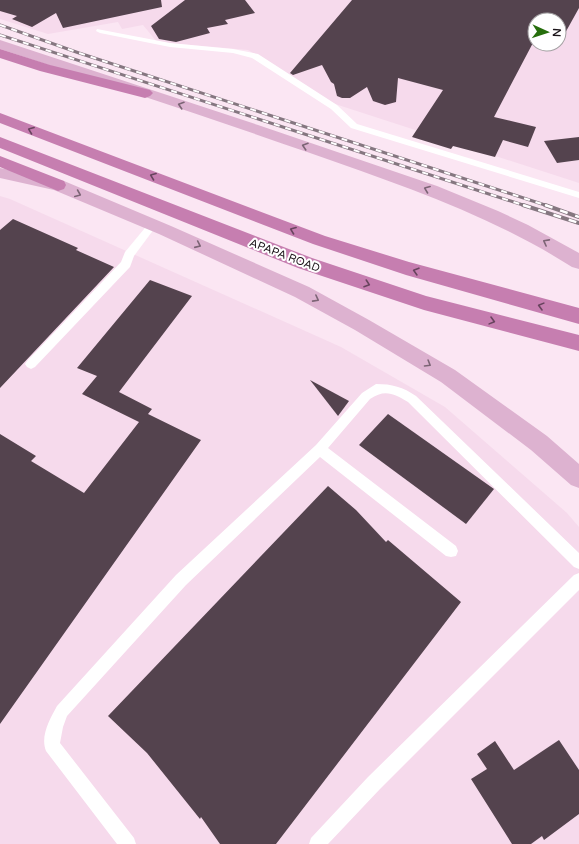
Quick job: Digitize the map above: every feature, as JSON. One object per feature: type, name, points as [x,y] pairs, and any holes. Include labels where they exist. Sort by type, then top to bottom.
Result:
[{"type":"highway","points":[[0,54],[45,68],[145,93]]},
{"type":"highway","points":[[0,118],[319,240],[406,268],[579,316]]},
{"type":"highway","name":"APAPA ROAD","points":[[0,142],[305,263],[424,303],[579,343]]},
{"type":"highway","points":[[0,161],[58,186]]},
{"type":"main road","points":[[0,44],[311,148],[439,193],[496,215],[563,251],[579,262]]},
{"type":"main road","points":[[0,173],[58,186],[152,225],[302,292],[375,332],[448,376],[539,443],[579,478]]},
{"type":"lane","points":[[100,31],[170,45],[233,51],[255,56],[334,107],[354,126],[579,195]]},
{"type":"lane","points":[[31,364],[126,264],[130,255],[152,225]]},
{"type":"lane","points":[[128,844],[52,745],[55,726],[62,711],[181,580],[320,449],[366,396],[376,389],[392,389],[403,393],[412,399],[579,562]]},
{"type":"lane","points":[[320,449],[451,551]]},
{"type":"lane","points":[[317,844],[374,782],[579,580]]},
{"type":"shaded area","points":[[0,0],[579,0],[579,183],[332,103],[248,50],[157,42],[143,25],[122,29],[118,22],[48,34],[0,19]]},
{"type":"shaded area","points":[[0,196],[10,199],[341,347],[445,407],[567,513],[579,527],[579,844],[0,844]]},
{"type":"building","points":[[0,0],[161,0],[162,7],[63,28],[56,13],[32,27],[12,19],[17,16],[0,11]]},
{"type":"building","points":[[185,0],[245,0],[255,13],[225,20],[228,24],[207,28],[210,33],[176,42],[159,39],[151,26]]},
{"type":"building","points":[[352,0],[579,0],[579,8],[567,30],[567,12],[527,12],[528,52],[494,117],[536,127],[528,147],[503,140],[495,157],[453,146],[451,149],[412,137],[443,90],[398,78],[396,102],[385,105],[373,101],[367,87],[350,98],[342,98],[337,96],[334,84],[331,82],[322,65],[293,75],[290,73]]},
{"type":"building","points":[[579,137],[579,160],[557,163],[544,141]]},
{"type":"building","points":[[13,219],[78,248],[76,250],[114,267],[0,388],[0,230]]},
{"type":"building","points":[[150,280],[192,296],[119,392],[152,409],[148,414],[201,440],[0,724],[0,434],[36,456],[31,461],[84,493],[139,422],[82,394],[97,376],[77,368]]},
{"type":"building","points":[[310,380],[349,401],[338,416]]},
{"type":"building","points":[[388,414],[494,489],[466,524],[359,445]]},
{"type":"building","points":[[328,486],[356,510],[386,542],[388,540],[461,602],[276,844],[220,844],[201,817],[200,819],[147,753],[108,716]]},
{"type":"building","points":[[559,740],[579,770],[579,814],[544,840],[542,836],[531,844],[512,844],[471,779],[487,769],[477,754],[495,741],[514,770]]},
{"type":"railway","points":[[0,25],[79,53],[546,205]]},
{"type":"railway","points":[[0,35],[526,206]]},
{"type":"railway","points":[[523,205],[579,223]]},
{"type":"railway","points":[[546,205],[579,217]]}]
